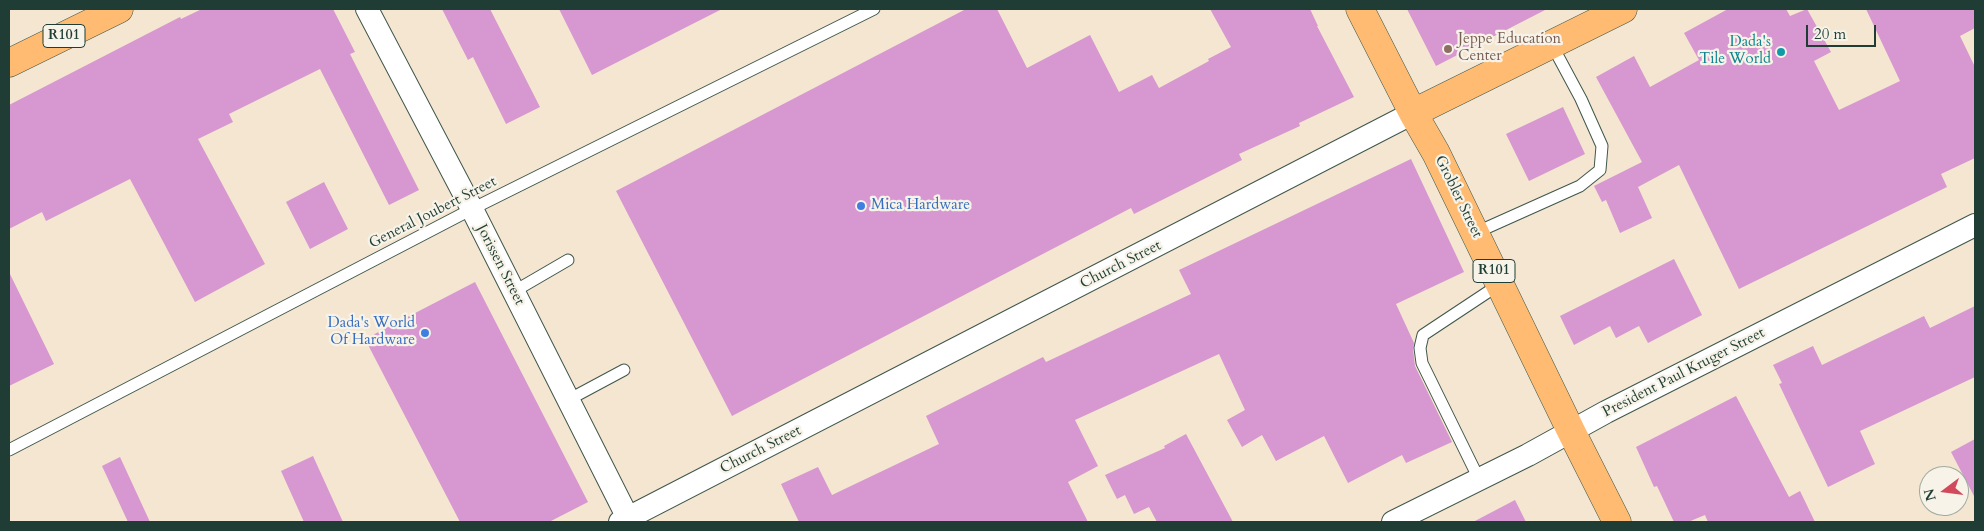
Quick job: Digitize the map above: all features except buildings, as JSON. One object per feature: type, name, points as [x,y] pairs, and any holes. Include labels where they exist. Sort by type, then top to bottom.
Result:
[{"type":"main road","name":"R101","points":[[9,63],[119,9]]},
{"type":"main road","name":"Grobler Street","points":[[1360,9],[1413,113],[1436,153],[1617,522]]},
{"type":"main road","name":"Church Street","points":[[1413,113],[1623,9]]},
{"type":"street","name":"Jorissen Street","points":[[367,9],[472,209],[568,400],[626,521]]},
{"type":"street","name":"Church Street","points":[[626,521],[1413,113]]},
{"type":"street","name":"President Paul Kruger Street","points":[[1393,522],[1975,225]]},
{"type":"lane","name":"General Joubert Street","points":[[9,450],[472,209],[874,9]]},
{"type":"lane","points":[[1475,233],[1580,186],[1600,170],[1602,146],[1581,99],[1552,45]]},
{"type":"lane","points":[[513,292],[568,260]]},
{"type":"lane","points":[[1479,479],[1422,363],[1420,348],[1423,335],[1500,284]]},
{"type":"lane","points":[[568,400],[624,370]]},
{"type":"place","name":"Jeppe Education Center","points":[[1448,49]]},
{"type":"place","name":"Dada's Tile World","points":[[1781,52]]},
{"type":"place","name":"Mica Hardware","points":[[861,206]]},
{"type":"place","name":"Dada's World Of Hardware","points":[[425,333]]}]
